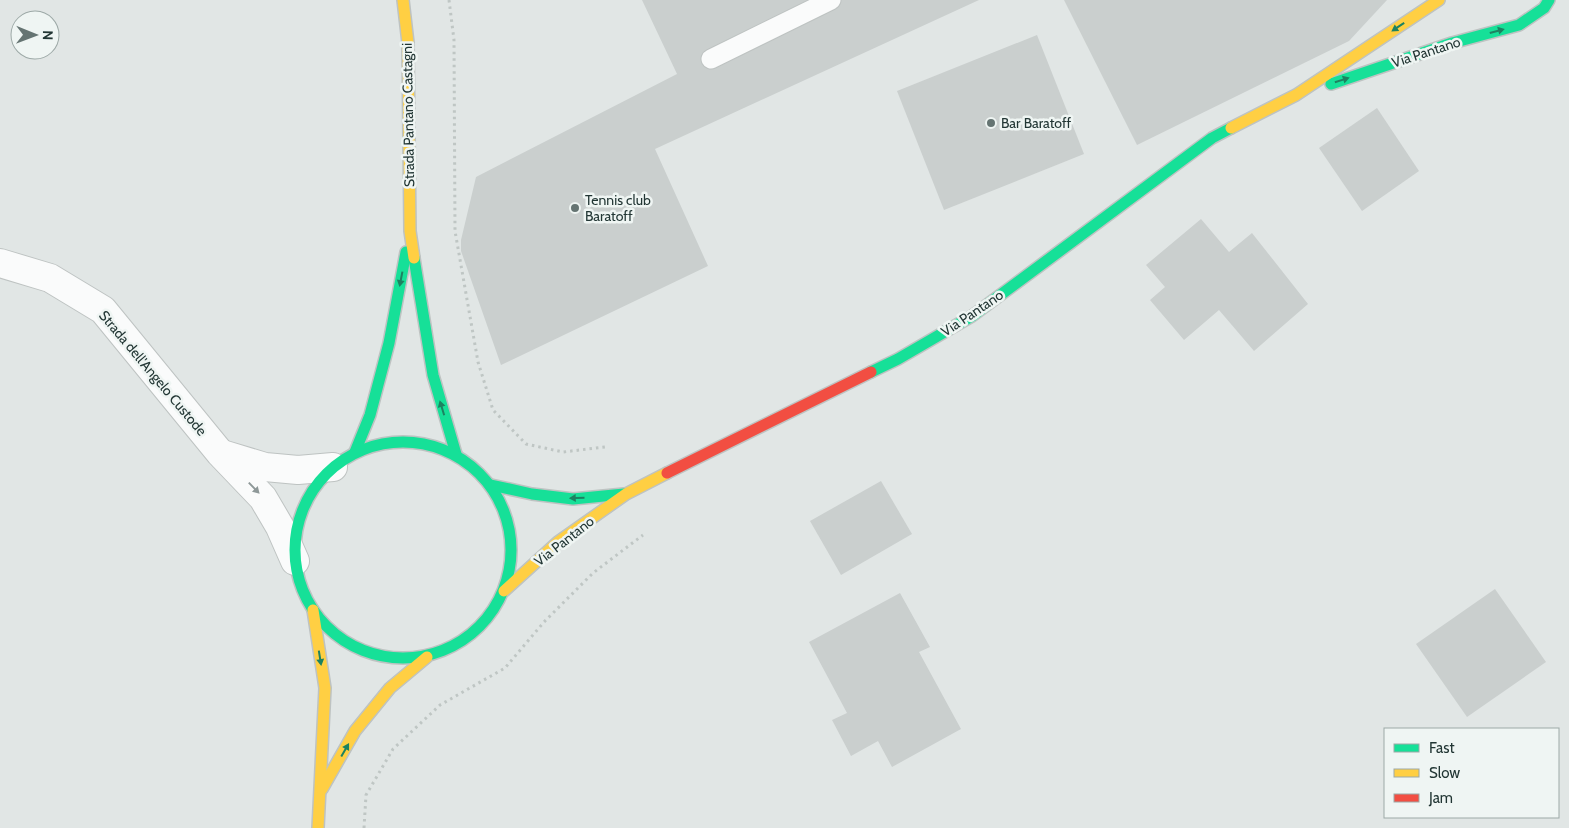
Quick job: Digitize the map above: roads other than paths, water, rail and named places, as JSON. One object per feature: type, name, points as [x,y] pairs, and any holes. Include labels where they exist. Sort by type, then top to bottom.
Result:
[{"type":"main road","name":"Strada Pantano Castagni","points":[[403,0],[408,43],[410,231]]},
{"type":"main road","name":"Via Pantano","points":[[504,591],[558,542],[626,494],[898,359],[963,321],[1212,138],[1296,95],[1439,0]]},
{"type":"main road","name":"Via Pantano","points":[[1296,95],[1452,43],[1519,25],[1544,8],[1550,0]]},
{"type":"main road","points":[[410,231],[433,375],[456,454]]},
{"type":"main road","points":[[344,459],[380,443],[406,441],[432,445],[456,454],[475,468],[491,485],[505,510],[512,536],[511,564],[504,591],[492,614],[474,633],[451,648],[427,656],[401,659],[375,655],[351,646],[330,630],[313,610],[301,586],[295,561],[296,534],[302,509],[316,486],[344,459],[370,414],[389,343],[410,231]]},
{"type":"main road","name":"Via Pantano","points":[[491,485],[532,494],[573,499],[626,494]]},
{"type":"main road","points":[[313,610],[325,688],[318,828]]},
{"type":"main road","points":[[320,792],[355,731],[390,688],[427,656]]},
{"type":"street","name":"Strada dell'Angelo Custode","points":[[0,263],[50,278],[103,310],[220,453],[263,498],[280,527],[295,561]]},
{"type":"street","points":[[220,453],[266,468],[298,470],[344,459]]},
{"type":"lane","points":[[711,59],[831,0]]},
{"type":"place","name":"Bar Baratoff","points":[[991,123]]},
{"type":"place","name":"Tennis club Baratoff","points":[[575,208]]}]
